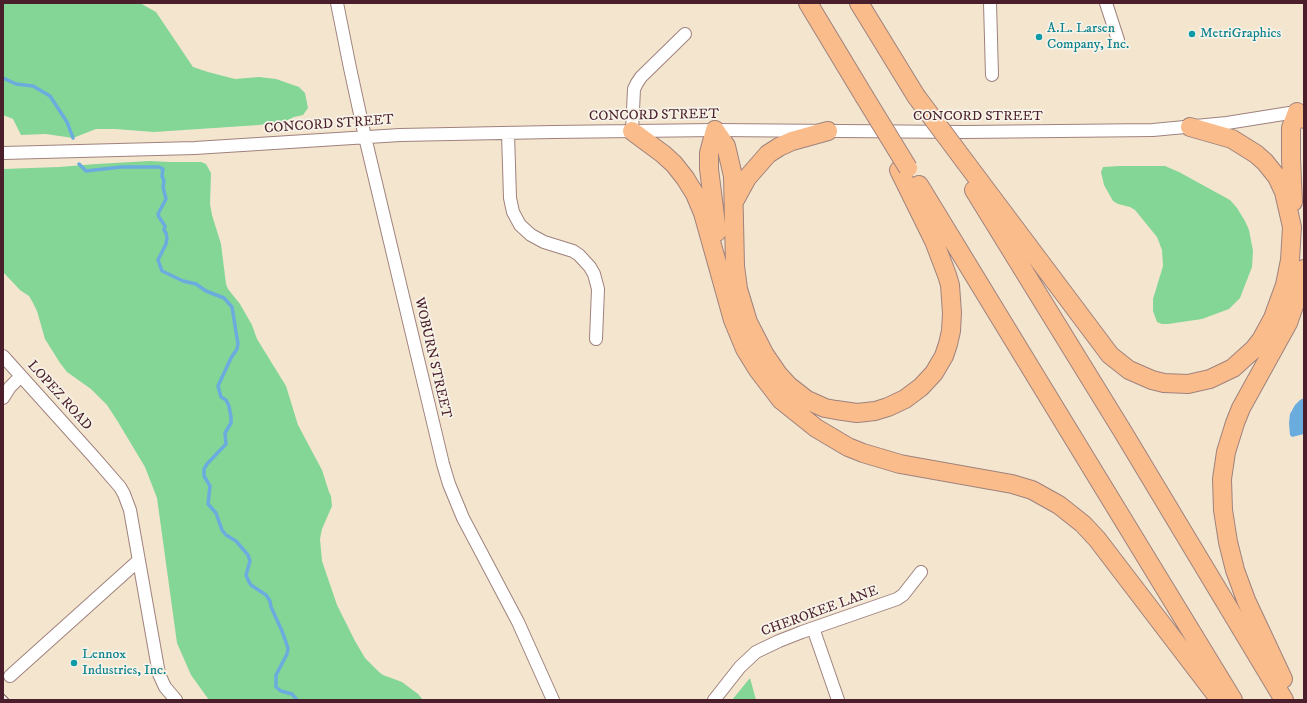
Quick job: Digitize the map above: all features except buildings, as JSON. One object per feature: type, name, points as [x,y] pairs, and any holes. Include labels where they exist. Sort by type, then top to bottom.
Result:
[{"type":"highway","points":[[808,3],[864,96],[904,169],[1233,700]]},
{"type":"highway","points":[[859,3],[916,96],[961,162],[1284,700]]},
{"type":"highway","points":[[961,162],[1110,355],[1128,370],[1152,380],[1164,383],[1188,384],[1210,379],[1233,368],[1254,350],[1267,330],[1282,297],[1288,274],[1292,227],[1291,134],[1293,122],[1302,114]]},
{"type":"highway","points":[[1190,127],[1232,139],[1256,154],[1265,162],[1277,177],[1284,192],[1292,227]]},
{"type":"highway","points":[[715,130],[724,142],[729,153],[733,176],[735,203],[734,254],[738,289],[748,322],[759,345],[771,364],[789,386],[798,394],[817,404],[847,412],[857,413],[875,411],[905,399],[926,383],[938,368],[948,344],[952,325],[952,300],[950,285],[944,265],[904,169]]},
{"type":"highway","points":[[715,130],[709,153],[709,169],[722,278]]},
{"type":"highway","points":[[735,203],[746,178],[768,154],[792,141],[828,131]]},
{"type":"highway","points":[[632,132],[668,159],[680,171],[690,185],[703,213],[733,320],[745,349],[763,378],[781,400],[792,410],[829,437],[848,447],[877,458],[900,464],[1012,484],[1032,490],[1059,504],[1083,524],[1097,539],[1220,700]]},
{"type":"highway","points":[[1293,700],[1238,580],[1228,542],[1223,510],[1222,487],[1225,458],[1233,428],[1241,408],[1288,323],[1304,269]]},
{"type":"street","name":"WOBURN STREET","points":[[337,3],[365,137],[432,421],[449,484],[471,534],[521,629],[554,700]]},
{"type":"street","points":[[990,3],[992,74]]},
{"type":"street","points":[[1106,3],[1118,40]]},
{"type":"street","points":[[632,132],[634,89],[637,83],[641,77],[685,34]]},
{"type":"street","name":"CONCORD STREET","points":[[3,153],[195,148],[365,137],[508,133],[715,130],[1084,132],[1152,130],[1302,114]]},
{"type":"street","points":[[508,133],[510,198],[513,212],[520,225],[531,236],[544,242],[573,251],[590,267],[594,274],[598,289],[596,339]]},
{"type":"street","name":"LOPEZ ROAD","points":[[6,364],[21,376],[120,487],[130,510],[159,674],[166,687],[176,700]]},
{"type":"street","points":[[3,398],[10,387],[21,376]]},
{"type":"street","points":[[10,676],[138,561]]},
{"type":"street","name":"CHEROKEE LANE","points":[[714,700],[740,667],[756,652],[779,641],[813,628],[897,599],[905,593],[922,572]]},
{"type":"street","points":[[813,628],[838,700]]},
{"type":"green space","points":[[3,3],[140,3],[156,12],[193,67],[235,79],[259,77],[276,79],[299,87],[305,93],[308,108],[303,115],[286,121],[259,125],[154,132],[96,129],[73,138],[46,134],[21,135],[13,119],[3,115]]},
{"type":"green space","points":[[150,161],[201,162],[206,164],[211,173],[210,204],[221,244],[226,284],[228,289],[240,304],[252,325],[257,339],[286,386],[298,425],[322,470],[331,496],[332,506],[322,529],[320,539],[322,561],[337,605],[365,658],[383,675],[402,682],[418,694],[423,700],[209,700],[191,675],[177,643],[157,498],[145,467],[107,405],[91,389],[67,372],[60,363],[45,339],[37,311],[29,296],[20,290],[3,272],[3,169]]},
{"type":"green space","points":[[1165,166],[1230,200],[1237,208],[1249,230],[1253,251],[1252,267],[1240,298],[1229,309],[1202,319],[1168,324],[1157,322],[1153,311],[1153,299],[1163,266],[1162,250],[1157,237],[1135,210],[1113,201],[1104,185],[1101,172],[1103,167]]},
{"type":"green space","points":[[750,678],[756,700],[732,700]]},
{"type":"water","points":[[1304,398],[1304,434],[1292,437],[1290,435],[1290,414],[1295,405]]},
{"type":"waterway","points":[[3,78],[16,84],[33,86],[50,96],[67,122],[73,138]]},
{"type":"waterway","points":[[79,164],[86,171],[121,167],[159,167],[163,169],[163,187],[166,199],[158,214],[165,226],[164,230],[167,238],[166,244],[158,260],[162,271],[183,281],[196,284],[206,291],[224,298],[232,307],[238,344],[237,349],[231,358],[218,386],[221,397],[226,400],[229,406],[231,423],[225,433],[226,444],[204,469],[204,476],[210,486],[208,504],[216,513],[222,530],[226,535],[236,541],[248,555],[250,561],[246,575],[251,585],[266,595],[270,601],[271,607],[288,648],[287,654],[276,675],[276,687],[281,691],[292,694],[297,700]]},
{"type":"railway","points":[[3,696],[7,700]]},
{"type":"place","name":"MetriGraphics","points":[[1192,34]]},
{"type":"place","name":"A.L. Larsen Company, Inc.","points":[[1039,37]]},
{"type":"place","name":"Lennox Industries, Inc.","points":[[74,663]]}]
